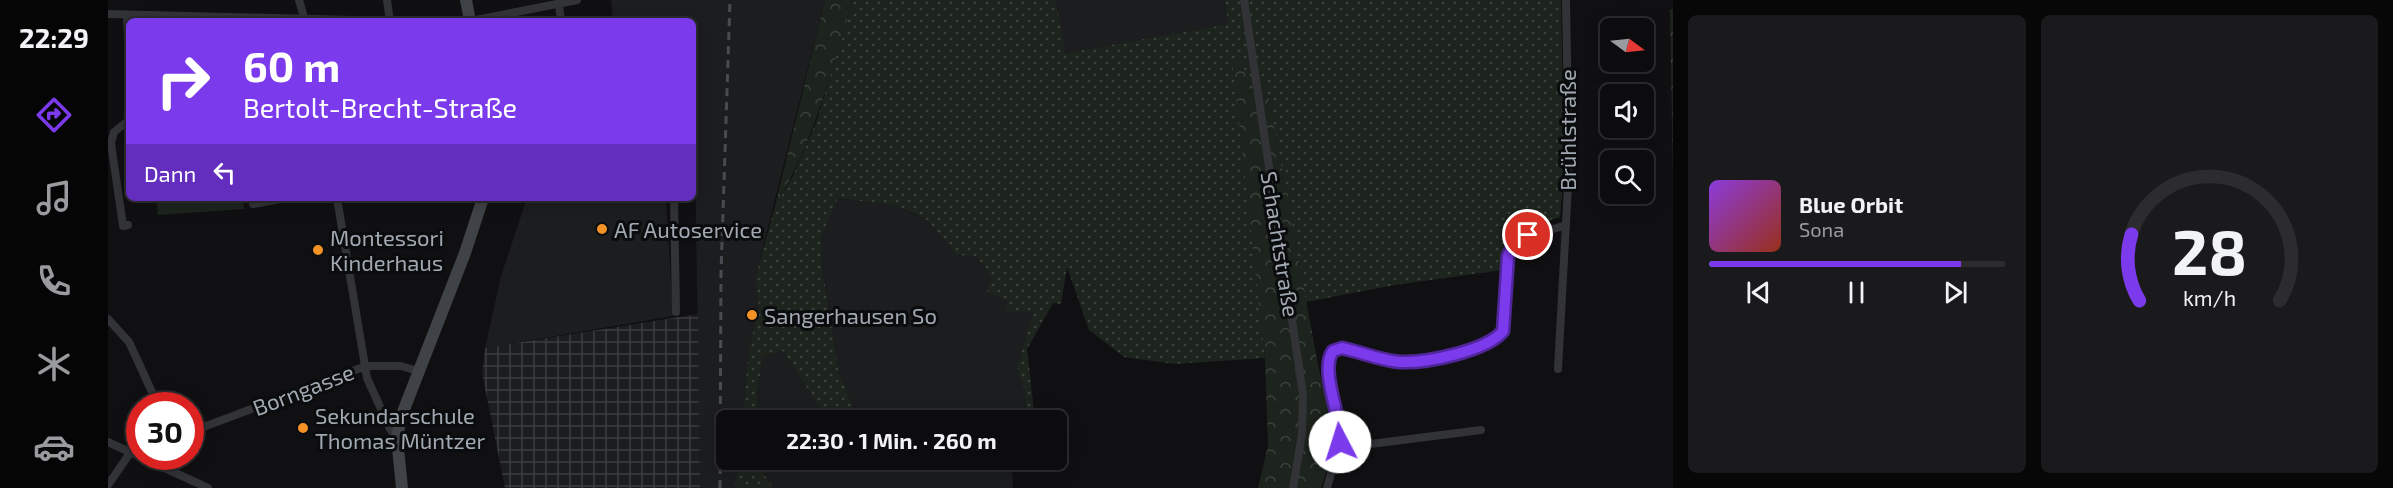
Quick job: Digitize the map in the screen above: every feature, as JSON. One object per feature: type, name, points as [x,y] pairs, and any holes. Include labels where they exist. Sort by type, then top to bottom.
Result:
[{"type":"street","points":[[299,0],[304,18]]},
{"type":"street","points":[[387,0],[390,18]]},
{"type":"street","points":[[466,0],[470,18]]},
{"type":"street","points":[[488,18],[577,0]]},
{"type":"street","name":"Schachtstraße","points":[[1244,0],[1303,393],[1301,446],[1293,488]]},
{"type":"street","name":"Brühlstraße","points":[[1558,369],[1569,168],[1566,0]]},
{"type":"street","points":[[559,5],[561,18]]},
{"type":"street","points":[[108,14],[234,18]]},
{"type":"street","points":[[126,122],[114,132],[111,143],[123,226],[128,225]]},
{"type":"street","points":[[253,204],[270,201]]},
{"type":"street","points":[[338,201],[369,385],[390,429],[397,438]]},
{"type":"street","points":[[402,488],[397,438],[401,417],[417,371],[465,253],[482,201]]},
{"type":"street","points":[[674,201],[676,312]]},
{"type":"street","points":[[1327,488],[1339,448],[1340,423],[1328,365],[1333,351],[1342,348],[1400,362],[1444,357],[1496,340],[1503,331],[1508,256],[1515,241],[1566,225]]},
{"type":"street","points":[[108,319],[129,342],[152,392]]},
{"type":"street","name":"Borngasse","points":[[204,427],[366,366],[401,366],[417,371]]},
{"type":"street","points":[[1339,448],[1481,430]]},
{"type":"street","points":[[108,442],[126,451]]},
{"type":"street","points":[[108,485],[126,459]]},
{"type":"street","points":[[172,470],[208,488]]},
{"type":"shaded area","points":[[611,0],[825,0],[755,279],[759,307],[749,349],[743,410],[716,410],[716,470],[737,470],[735,488],[700,488],[696,201],[696,18],[613,18]]},
{"type":"shaded area","points":[[1056,0],[1225,0],[1228,24],[1064,53]]},
{"type":"shaded area","points":[[837,198],[896,206],[927,220],[957,255],[977,257],[1008,300],[1033,312],[1017,367],[1025,391],[1026,410],[855,410],[839,373],[822,267],[821,237]]},
{"type":"shaded area","points":[[526,201],[666,201],[673,316],[485,348],[501,276]]},
{"type":"shaded area","points":[[698,314],[700,488],[505,488],[482,373],[485,348]]},
{"type":"shaded area","points":[[783,351],[821,410],[758,410],[757,394],[763,356]]},
{"type":"shaded area","points":[[763,470],[1012,470],[1013,488],[774,488]]},
{"type":"green space","points":[[825,0],[853,0],[811,132],[789,182],[775,206]]},
{"type":"green space","points":[[853,0],[1056,0],[1065,53],[1228,24],[1225,0],[1561,0],[1564,168],[1560,217],[1517,231],[1506,240],[1502,270],[1395,285],[1306,302],[1266,83],[1247,93],[1243,60],[1233,61],[1265,358],[1175,364],[1124,357],[1089,330],[1067,267],[1061,304],[1053,303],[1027,349],[1034,410],[1026,410],[1025,391],[1017,367],[1033,312],[1006,312],[1008,301],[987,292],[992,278],[977,257],[957,255],[927,220],[896,206],[838,198],[821,237],[822,267],[839,373],[855,410],[821,410],[783,351],[763,356],[757,394],[758,410],[743,410],[749,349],[759,307],[755,279],[775,206],[792,178],[817,120]]},
{"type":"green space","points":[[1670,9],[1673,9],[1673,182]]},
{"type":"green space","points":[[1232,60],[1243,60],[1248,93],[1266,83],[1318,365],[1333,429],[1332,454],[1321,488],[1258,488],[1268,446],[1265,358]]},
{"type":"green space","points":[[156,201],[243,201],[244,209],[158,215]]},
{"type":"green space","points":[[737,470],[763,470],[774,488],[735,488]]},
{"type":"railway","points":[[720,488],[721,273],[730,0]]},
{"type":"place","name":"AF Autoservice","points":[[602,229]]},
{"type":"place","name":"Montessori Kinderhaus","points":[[318,250]]},
{"type":"place","name":"Sangerhausen So","points":[[752,315]]},
{"type":"place","name":"Sekundarschule Thomas Müntzer","points":[[303,428]]},
{"type":"route","points":[[1340,442],[1340,423],[1328,365],[1333,351],[1342,348],[1400,362],[1421,361],[1444,357],[1496,340],[1503,331],[1508,256],[1515,241],[1528,235]]}]
